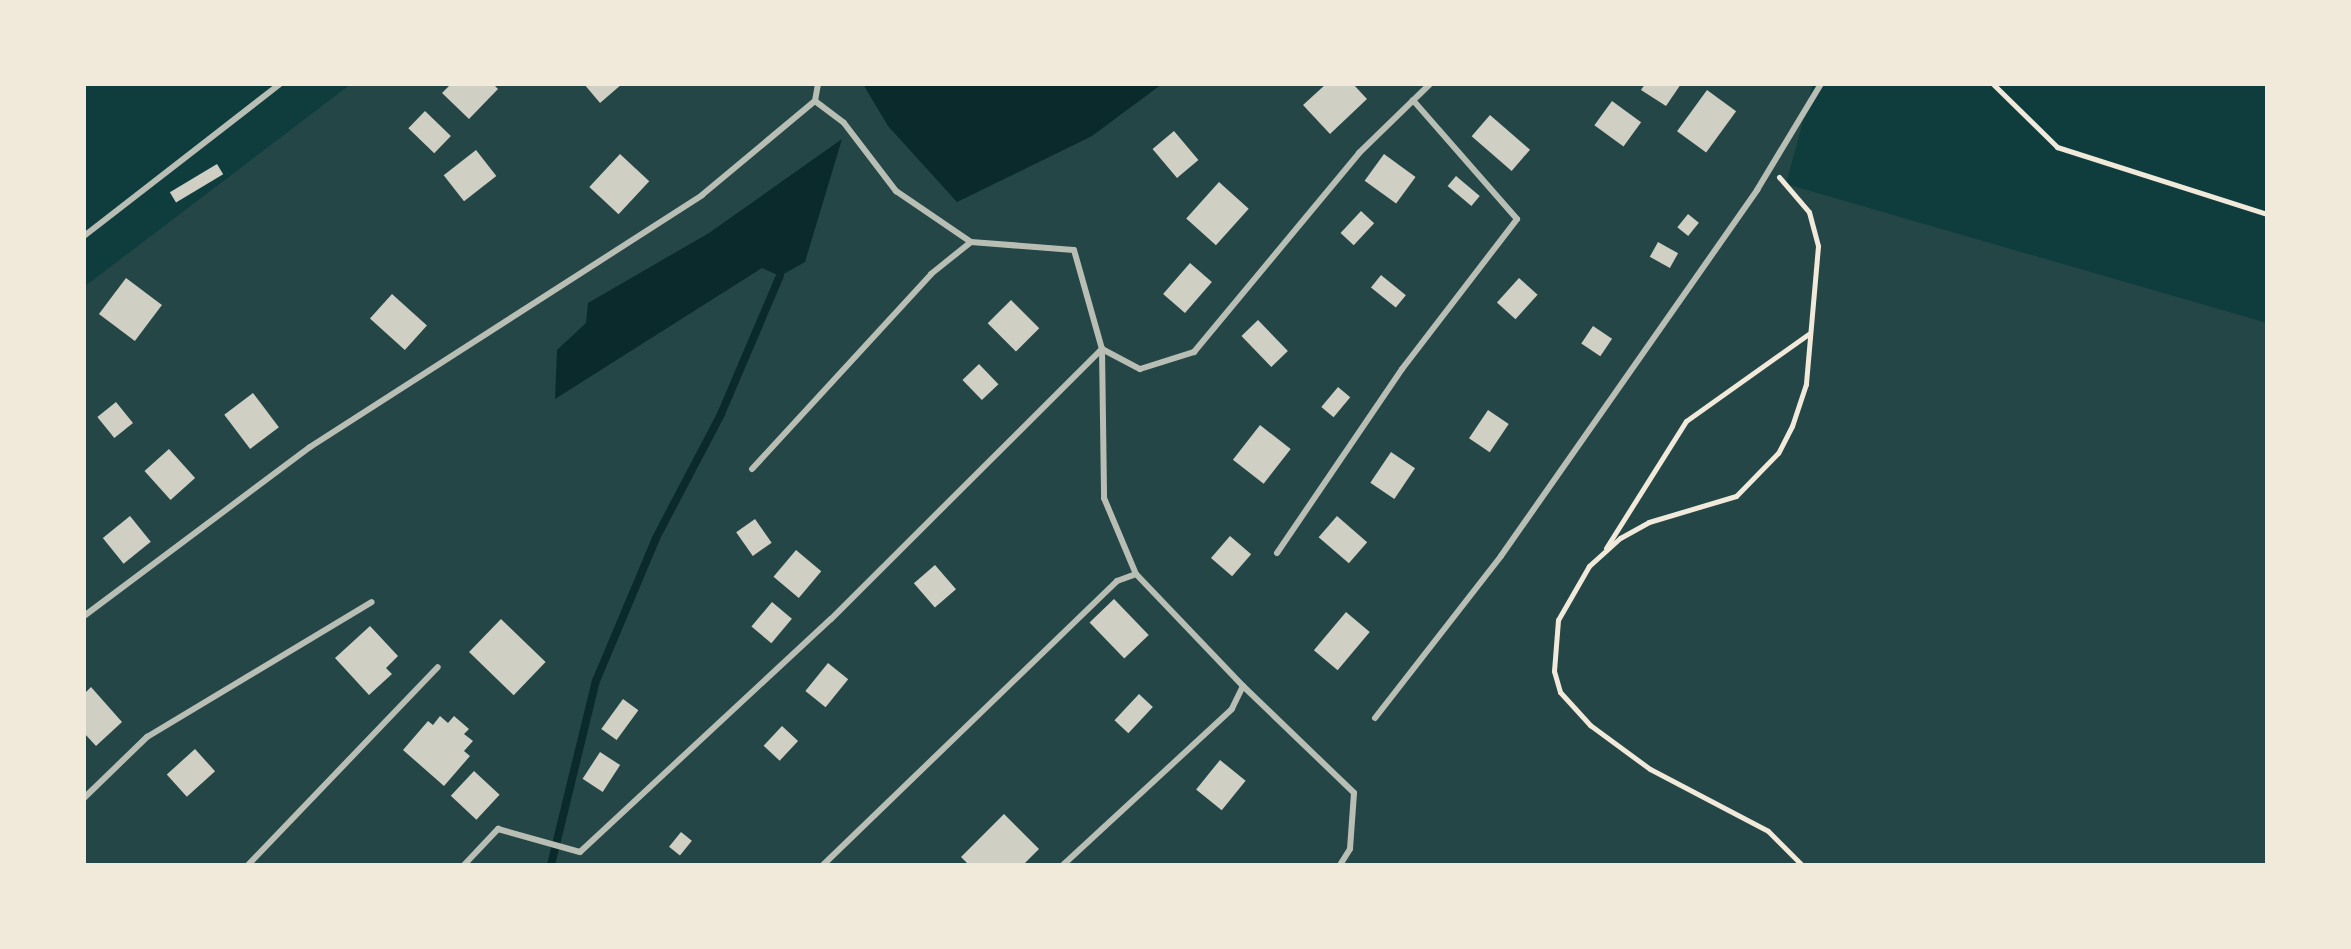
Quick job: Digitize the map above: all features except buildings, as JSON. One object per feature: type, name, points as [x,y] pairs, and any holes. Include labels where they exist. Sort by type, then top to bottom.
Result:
[{"type":"lane","points":[[84,236],[280,84]]},
{"type":"lane","points":[[84,616],[310,447],[702,195],[815,101],[818,84]]},
{"type":"lane","points":[[1102,349],[1140,369],[1194,352],[1359,153],[1430,84]]},
{"type":"lane","points":[[1375,718],[1501,556],[1771,168],[1821,84]]},
{"type":"lane","points":[[1277,553],[1402,369],[1517,219],[1413,100]]},
{"type":"lane","points":[[815,101],[844,123],[896,191],[971,242],[1074,250],[1102,349],[1104,498],[1136,574],[1243,686],[1354,793],[1350,849],[1340,865]]},
{"type":"lane","points":[[752,469],[931,274],[971,242]]},
{"type":"lane","points":[[464,865],[498,829],[580,852],[831,619],[1102,349]]},
{"type":"lane","points":[[823,865],[1117,581],[1136,574]]},
{"type":"lane","points":[[84,798],[147,737],[372,602]]},
{"type":"lane","points":[[248,865],[438,667]]},
{"type":"lane","points":[[1063,865],[1232,709],[1243,686]]},
{"type":"path","points":[[1993,84],[2057,147],[2267,214]]},
{"type":"path","points":[[1601,555],[1649,522],[1736,496],[1761,473],[1792,426],[1806,384],[1818,246],[1809,212],[1771,168]]},
{"type":"path","points":[[1802,865],[1768,831],[1650,769],[1590,725],[1560,692],[1554,671],[1558,620],[1568,596],[1601,555],[1686,421],[1811,332]]},
{"type":"shaded area","points":[[351,84],[1813,84],[1786,184],[2267,323],[2267,865],[84,865],[84,287]]},
{"type":"shaded area","points":[[863,84],[1162,84],[1092,136],[957,202],[888,126]]},
{"type":"shaded area","points":[[842,139],[805,262],[780,276],[762,268],[555,399],[557,350],[586,323],[588,303],[709,233]]},
{"type":"waterway","points":[[551,865],[596,681],[656,538],[721,414],[780,276]]}]
